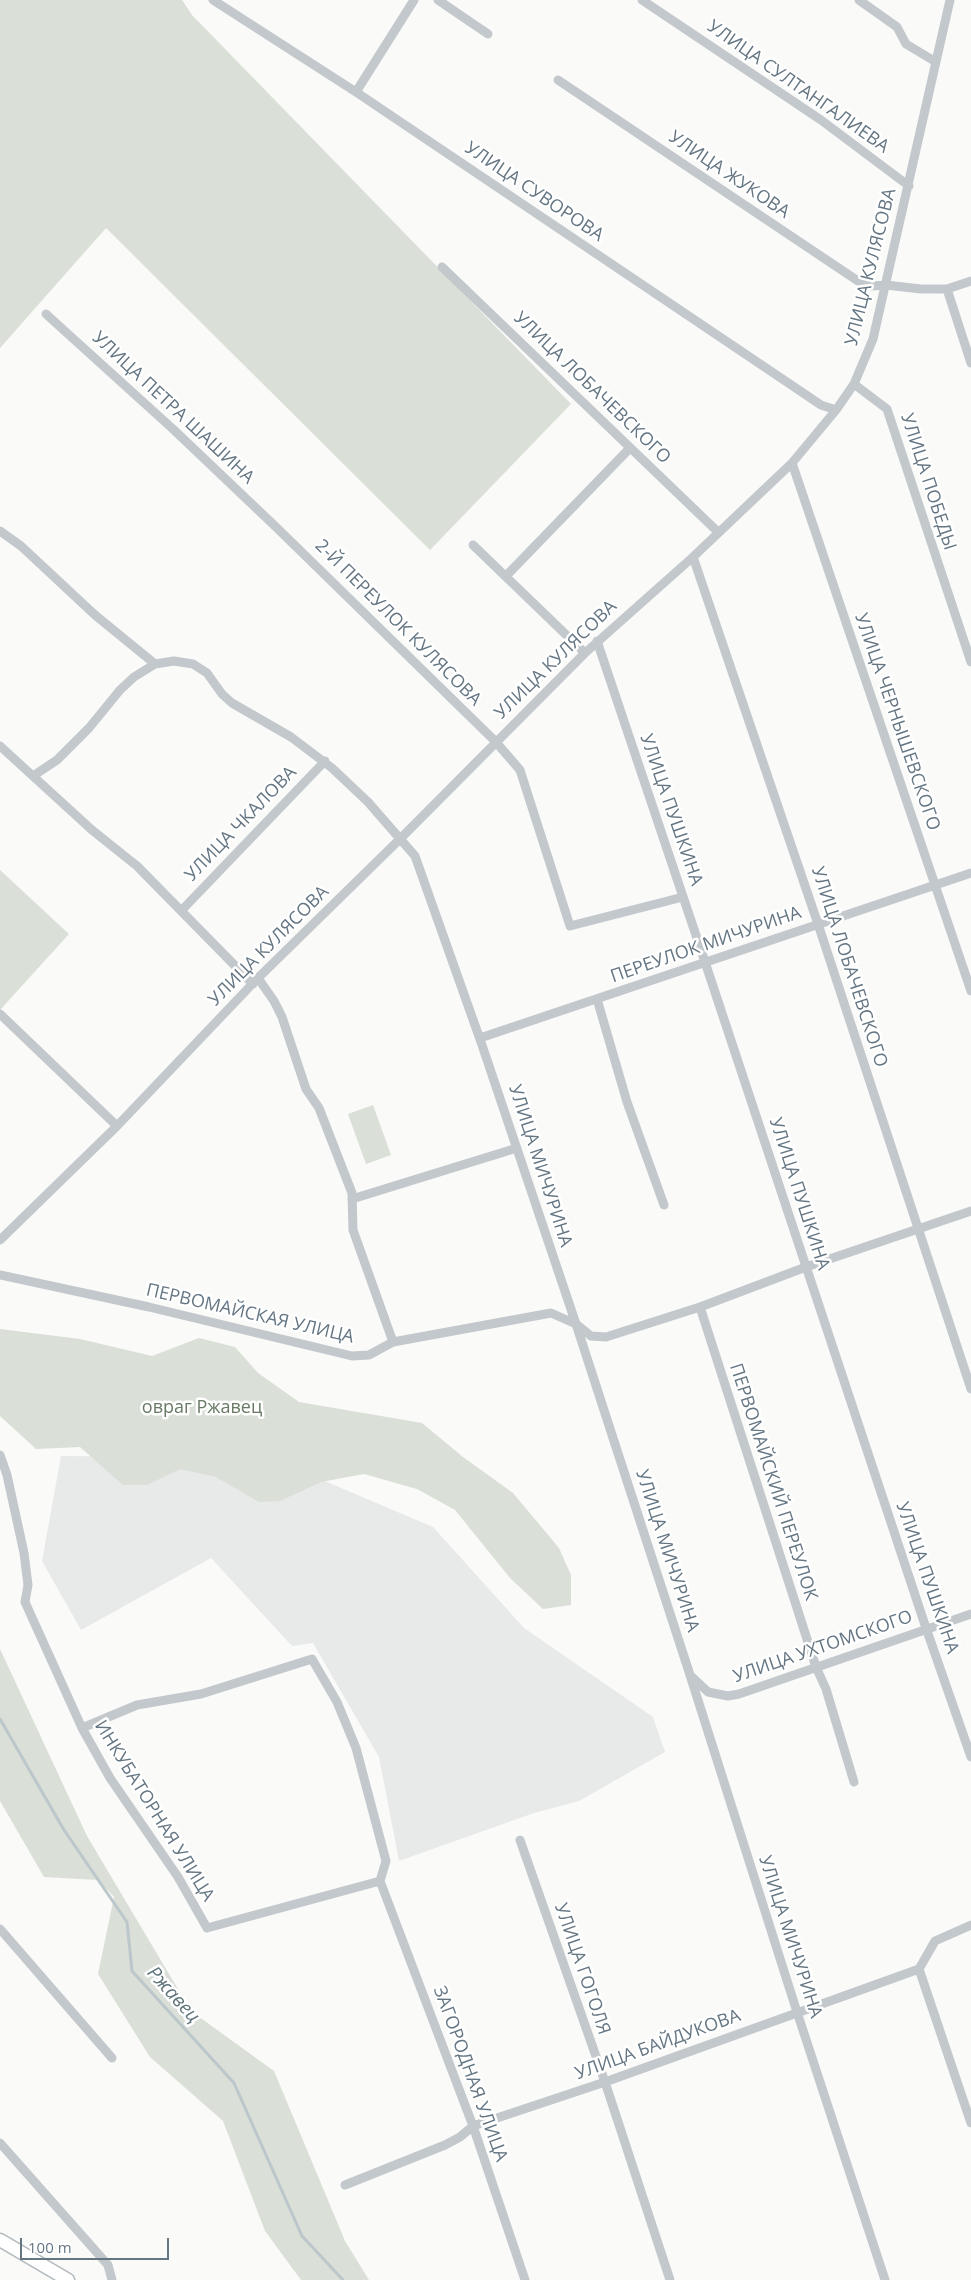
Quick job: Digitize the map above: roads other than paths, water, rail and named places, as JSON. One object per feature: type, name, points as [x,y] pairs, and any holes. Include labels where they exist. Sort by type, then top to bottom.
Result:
[{"type":"street","name":"УЛИЦА СУВОРОВА","points":[[213,0],[356,92],[821,406],[836,410]]},
{"type":"street","points":[[356,92],[414,0]]},
{"type":"street","points":[[438,0],[488,34]]},
{"type":"street","name":"УЛИЦА СУЛТАНГАЛИЕВА","points":[[642,0],[822,120],[909,186]]},
{"type":"street","points":[[859,0],[897,27],[906,44],[936,62]]},
{"type":"street","name":"УЛИЦА КУЛЯСОВА","points":[[0,1240],[117,1126],[255,981],[401,838],[596,641],[692,557],[792,462],[836,410],[854,384],[873,339],[950,0]]},
{"type":"street","name":"УЛИЦА ЖУКОВА","points":[[558,80],[858,281],[871,286],[886,285],[947,289]]},
{"type":"street","name":"УЛИЦА ЛОБАЧЕВСКОГО","points":[[442,267],[718,532]]},
{"type":"street","points":[[971,281],[947,289],[971,364]]},
{"type":"street","name":"УЛИЦА ПЕТРА ШАШИНА","points":[[46,314],[174,430],[278,528]]},
{"type":"street","name":"УЛИЦА ПОБЕДЫ","points":[[854,384],[887,408],[971,662]]},
{"type":"street","points":[[506,576],[630,448]]},
{"type":"street","name":"УЛИЦА ЧЕРНЫШЕВСКОГО","points":[[792,462],[971,991]]},
{"type":"street","name":"2-Й ПЕРЕУЛОК КУЛЯСОВА","points":[[278,528],[495,741],[520,770],[570,926],[683,897]]},
{"type":"street","points":[[0,531],[21,546],[95,615],[155,664],[134,677],[120,690],[89,728],[63,753],[33,776]]},
{"type":"street","points":[[473,545],[585,653]]},
{"type":"street","name":"УЛИЦА ЛОБАЧЕВСКОГО","points":[[692,557],[818,924],[971,1389]]},
{"type":"street","name":"УЛИЦА ПУШКИНА","points":[[596,641],[706,962],[926,1628],[971,1757]]},
{"type":"street","name":"УЛИЦА МИЧУРИНА","points":[[155,664],[174,661],[193,664],[207,673],[222,694],[232,703],[291,736],[324,761],[401,838],[415,856],[480,1038],[576,1324],[690,1675],[796,2012],[885,2280]]},
{"type":"street","points":[[0,746],[92,830],[137,866],[274,1001],[282,1017],[306,1089],[319,1108],[352,1193],[353,1230],[393,1342]]},
{"type":"street","name":"УЛИЦА ЧКАЛОВА","points":[[182,911],[324,761]]},
{"type":"street","name":"ПЕРЕУЛОК МИЧУРИНА","points":[[480,1038],[971,873]]},
{"type":"street","points":[[597,998],[628,1102],[664,1205]]},
{"type":"street","points":[[0,1014],[117,1126]]},
{"type":"street","points":[[352,1199],[517,1148]]},
{"type":"street","name":"ПЕРВОМАЙСКАЯ УЛИЦА","points":[[0,1275],[149,1307],[352,1356],[369,1355],[393,1342],[550,1313],[576,1324],[591,1336],[606,1338],[700,1307],[917,1228],[971,1211]]},
{"type":"street","name":"ПЕРВОМАЙСКИЙ ПЕРЕУЛОК","points":[[700,1307],[816,1667],[826,1689],[854,1782]]},
{"type":"street","name":"ИНКУБАТОРНАЯ УЛИЦА","points":[[0,1455],[7,1475],[24,1553],[28,1585],[25,1602],[82,1728],[110,1778],[178,1877],[207,1928],[380,1881]]},
{"type":"street","name":"УЛИЦА УХТОМСКОГО","points":[[690,1675],[708,1692],[728,1696],[971,1614]]},
{"type":"street","points":[[82,1728],[137,1705],[201,1694],[312,1659],[337,1702],[356,1748],[386,1861],[380,1881]]},
{"type":"street","name":"УЛИЦА ГОГОЛЯ","points":[[520,1840],[605,2082],[670,2280]]},
{"type":"street","name":"ЗАГОРОДНАЯ УЛИЦА","points":[[380,1881],[473,2126],[525,2280]]},
{"type":"street","points":[[971,1925],[935,1941],[919,1969],[971,2123]]},
{"type":"street","points":[[0,1929],[112,2058]]},
{"type":"street","name":"УЛИЦА БАЙДУКОВА","points":[[345,2185],[445,2145],[460,2137],[473,2126],[605,2082],[919,1969]]},
{"type":"street","points":[[0,2143],[108,2265],[112,2280]]},
{"type":"street","points":[[0,2240],[68,2280]]},
{"type":"waterway","name":"Ржавец","points":[[0,1719],[64,1830],[127,1922],[132,1971],[234,2083],[302,2236],[343,2280]]},
{"type":"park label","name":"овраг Ржавец","points":[[202,1408]]}]
